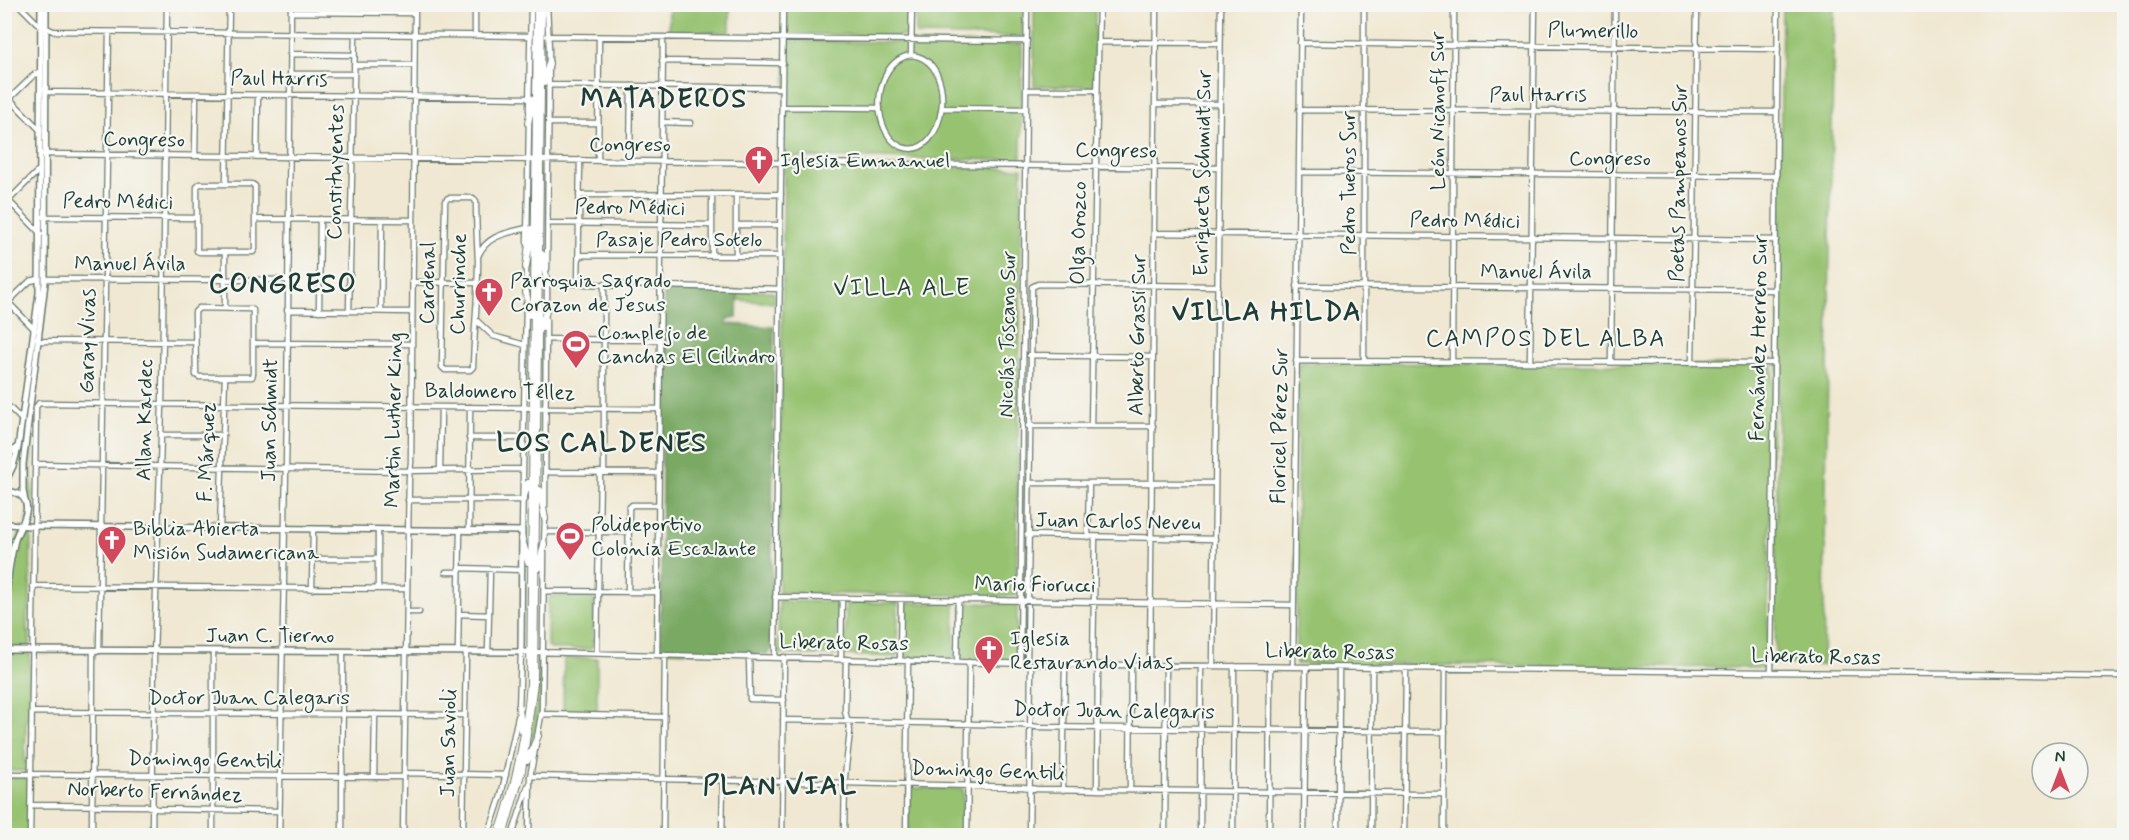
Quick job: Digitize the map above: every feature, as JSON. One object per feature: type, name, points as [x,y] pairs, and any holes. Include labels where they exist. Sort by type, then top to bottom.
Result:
[{"type":"highway","points":[[528,123],[533,98],[537,4]]},
{"type":"highway","points":[[526,267],[531,238],[532,192],[540,141],[542,4]]},
{"type":"highway","points":[[534,36],[540,198],[538,382]]},
{"type":"highway","points":[[540,141],[544,122],[544,81],[549,63]]},
{"type":"highway","points":[[533,372],[535,175]]},
{"type":"highway","points":[[540,198],[542,252],[547,283]]},
{"type":"highway","points":[[526,292],[530,310],[537,446],[533,618]]},
{"type":"highway","points":[[523,500],[528,487],[529,453],[538,382],[542,324],[547,306]]},
{"type":"highway","points":[[503,836],[517,793],[528,740],[533,699],[532,438]]},
{"type":"highway","points":[[537,446],[540,460],[540,496],[545,519]]},
{"type":"highway","points":[[522,539],[528,557],[528,590],[533,618]]},
{"type":"highway","points":[[533,618],[539,593],[539,563],[544,544]]},
{"type":"highway","points":[[498,836],[514,786],[528,707],[533,652]]},
{"type":"highway","points":[[514,786],[514,769],[521,725],[519,707]]},
{"type":"highway","points":[[507,824],[519,796],[527,760],[538,736]]},
{"type":"main road","points":[[4,485],[13,466],[22,420],[30,410],[35,330],[42,279],[38,229],[43,217],[46,92],[41,4]]},
{"type":"main road","points":[[4,623],[10,561],[27,508],[22,475],[39,341],[45,238],[40,170],[43,154],[40,130],[46,4]]},
{"type":"main road","points":[[15,413],[30,410]]},
{"type":"main road","points":[[4,459],[18,446]]},
{"type":"main road","points":[[5,492],[17,493],[25,501]]},
{"type":"main road","points":[[7,523],[19,522],[24,516]]},
{"type":"main road","points":[[7,523],[34,526],[522,531],[521,652]]},
{"type":"main road","name":"Juan C. Tierno","points":[[4,650],[533,652]]},
{"type":"street","points":[[18,4],[44,28],[52,32],[534,36]]},
{"type":"street","name":"Allan Kardec","points":[[152,836],[154,651],[162,404],[167,4]]},
{"type":"street","points":[[226,184],[229,4]]},
{"type":"street","name":"Juan Schmidt","points":[[279,836],[291,4]]},
{"type":"street","name":"Martin Luther King","points":[[404,836],[415,4]]},
{"type":"street","points":[[475,4],[475,35]]},
{"type":"street","points":[[522,531],[528,123],[534,36],[531,4]]},
{"type":"street","points":[[512,836],[530,776],[542,714],[549,123],[547,4]]},
{"type":"street","points":[[775,657],[783,4]]},
{"type":"street","points":[[911,56],[912,4]]},
{"type":"street","name":"Nicolás Toscano Sur","points":[[1020,663],[1027,4]]},
{"type":"street","name":"Olga Orozco","points":[[1091,426],[1099,4]]},
{"type":"street","name":"Alberto Grassi Sur","points":[[1150,665],[1156,4]]},
{"type":"street","name":"Enriqueta Schmidt Sur","points":[[1213,666],[1221,4]]},
{"type":"street","name":"Floricel Pérez Sur","points":[[1293,667],[1300,4]]},
{"type":"street","name":"Pedro Tueros Sur","points":[[1364,4],[1364,361]]},
{"type":"street","name":"León Nicanoff Sur","points":[[1452,362],[1454,4]]},
{"type":"street","points":[[1530,362],[1535,4]]},
{"type":"street","points":[[1611,362],[1615,4]]},
{"type":"street","name":"Poetas Pampeanos Sur","points":[[1692,363],[1697,4]]},
{"type":"street","name":"Fernández Herrero Sur","points":[[1771,672],[1778,4]]},
{"type":"street","points":[[291,12],[415,14]]},
{"type":"street","name":"Garay Vivas","points":[[92,836],[93,712],[100,587],[109,32]]},
{"type":"street","name":"Constituyentes","points":[[349,311],[355,34]]},
{"type":"street","points":[[548,36],[1027,41]]},
{"type":"street","points":[[598,160],[599,37]]},
{"type":"street","points":[[657,654],[663,37]]},
{"type":"street","points":[[1098,42],[1220,44]]},
{"type":"street","name":"Plumerillo","points":[[1300,43],[1778,49]]},
{"type":"street","points":[[290,54],[354,55]]},
{"type":"street","points":[[911,56],[925,59],[935,71],[940,85],[942,108],[937,127],[931,138],[921,146],[909,149],[898,145],[883,125],[880,91],[887,72],[897,61],[911,56]]},
{"type":"street","points":[[662,62],[783,63]]},
{"type":"street","points":[[354,64],[414,65]]},
{"type":"street","points":[[4,104],[35,74],[41,76],[46,92]]},
{"type":"street","points":[[290,74],[354,74]]},
{"type":"street","points":[[549,85],[782,88]]},
{"type":"street","points":[[630,160],[631,86]]},
{"type":"street","points":[[1026,90],[1097,90]]},
{"type":"street","name":"Paul Harris","points":[[46,92],[529,98]]},
{"type":"street","points":[[4,93],[40,130]]},
{"type":"street","points":[[195,156],[196,94]]},
{"type":"street","points":[[257,156],[258,94]]},
{"type":"street","points":[[1155,104],[1220,104]]},
{"type":"street","points":[[782,107],[880,108]]},
{"type":"street","points":[[942,108],[1026,109]]},
{"type":"street","name":"Paul Harris","points":[[1299,110],[1777,112]]},
{"type":"street","points":[[662,122],[691,123]]},
{"type":"street","points":[[549,123],[598,123]]},
{"type":"street","points":[[909,149],[909,164]]},
{"type":"street","name":"Congreso","points":[[43,154],[1219,168]]},
{"type":"street","points":[[578,284],[580,160]]},
{"type":"street","points":[[40,170],[6,201],[45,238]]},
{"type":"street","name":"Congreso","points":[[1299,172],[1776,176]]},
{"type":"street","points":[[226,184],[254,185],[254,252],[198,251],[198,185],[226,184]]},
{"type":"street","points":[[712,194],[712,256]]},
{"type":"street","points":[[736,194],[736,256]]},
{"type":"street","points":[[579,195],[781,194]]},
{"type":"street","name":"Churrinche","points":[[446,199],[475,199],[478,258],[472,369]]},
{"type":"street","name":"Cardenal","points":[[446,199],[442,369],[472,369]]},
{"type":"street","name":"Pedro Médici","points":[[43,217],[197,218]]},
{"type":"street","points":[[255,219],[412,220]]},
{"type":"street","points":[[319,311],[320,219]]},
{"type":"street","points":[[381,311],[382,220]]},
{"type":"street","name":"Pedro Médici","points":[[547,223],[712,225]]},
{"type":"street","points":[[736,225],[780,225]]},
{"type":"street","points":[[478,258],[483,248],[495,237],[527,228]]},
{"type":"street","name":"Pedro Médici","points":[[1154,233],[1776,240]]},
{"type":"street","points":[[225,253],[225,308]]},
{"type":"street","name":"Pasaje Pedro Sotelo","points":[[579,255],[780,256]]},
{"type":"street","points":[[42,279],[30,281],[6,302],[35,330],[39,341],[195,342]]},
{"type":"street","name":"Manuel Ávila","points":[[42,279],[288,280]]},
{"type":"street","points":[[412,282],[477,283]]},
{"type":"street","points":[[547,283],[780,289]]},
{"type":"street","points":[[597,653],[599,532],[605,408],[604,284]]},
{"type":"street","name":"Nicolás Toscano Sur","points":[[1029,836],[1028,601],[1033,286],[1036,284],[1093,285]]},
{"type":"street","points":[[1093,285],[1218,286]]},
{"type":"street","name":"Manuel Ávila","points":[[1297,286],[1775,290]]},
{"type":"street","points":[[225,308],[253,310],[252,376],[196,375],[197,309],[225,308]]},
{"type":"street","points":[[288,310],[412,312]]},
{"type":"street","points":[[476,320],[493,336],[525,345]]},
{"type":"street","points":[[546,339],[660,339]]},
{"type":"street","points":[[254,343],[412,344]]},
{"type":"street","points":[[1023,355],[1153,357]]},
{"type":"street","points":[[1296,361],[1774,363]]},
{"type":"street","name":"F. Márquez","points":[[220,528],[225,377]]},
{"type":"street","points":[[4,402],[22,420]]},
{"type":"street","name":"Baldomero Téllez","points":[[30,410],[40,402],[659,409]]},
{"type":"street","points":[[440,470],[441,407]]},
{"type":"street","points":[[469,531],[470,407]]},
{"type":"street","points":[[30,410],[35,464],[30,836]]},
{"type":"street","points":[[1022,426],[1153,426]]},
{"type":"street","points":[[161,435],[222,435]]},
{"type":"street","points":[[470,438],[524,438]]},
{"type":"street","points":[[35,464],[285,469],[523,469]]},
{"type":"street","points":[[545,472],[658,473]]},
{"type":"street","points":[[1022,483],[1215,483]]},
{"type":"street","points":[[1089,483],[1098,728],[1097,790]]},
{"type":"street","points":[[408,500],[523,500]]},
{"type":"street","points":[[628,592],[628,509],[630,506],[658,505]]},
{"type":"street","points":[[312,589],[313,529]]},
{"type":"street","points":[[378,530],[378,589]]},
{"type":"street","points":[[458,652],[459,531]]},
{"type":"street","points":[[544,532],[628,532]]},
{"type":"street","name":"Juan Carlos Neveu","points":[[1021,535],[1215,539]]},
{"type":"street","points":[[313,559],[378,559]]},
{"type":"street","points":[[488,652],[490,569]]},
{"type":"street","points":[[446,572],[490,569],[522,570]]},
{"type":"street","points":[[33,586],[407,590]]},
{"type":"street","points":[[544,591],[657,592]]},
{"type":"street","name":"Mario Fiorucci","points":[[775,597],[1293,605]]},
{"type":"street","points":[[842,598],[845,711],[850,733],[845,782],[844,836]]},
{"type":"street","points":[[900,660],[902,599]]},
{"type":"street","points":[[957,661],[958,600]]},
{"type":"street","points":[[407,612],[420,612]]},
{"type":"street","points":[[459,614],[489,615]]},
{"type":"street","points":[[213,651],[213,836]]},
{"type":"street","points":[[342,836],[343,652]]},
{"type":"street","name":"Juan Savioli","points":[[463,836],[466,652]]},
{"type":"street","points":[[488,836],[506,775],[519,707],[521,652]]},
{"type":"street","name":"Liberato Rosas","points":[[533,652],[1029,664],[2124,676]]},
{"type":"street","points":[[663,836],[665,655]]},
{"type":"street","points":[[749,657],[749,698],[784,700]]},
{"type":"street","points":[[782,836],[784,657]]},
{"type":"street","points":[[906,836],[908,660]]},
{"type":"street","points":[[967,836],[969,662]]},
{"type":"street","points":[[1063,790],[1065,664]]},
{"type":"street","points":[[1130,790],[1131,665]]},
{"type":"street","points":[[1165,836],[1166,665]]},
{"type":"street","points":[[1200,836],[1201,666]]},
{"type":"street","points":[[1233,836],[1234,666]]},
{"type":"street","points":[[1269,836],[1270,667]]},
{"type":"street","points":[[1304,836],[1306,667]]},
{"type":"street","points":[[1338,836],[1339,668]]},
{"type":"street","points":[[1371,836],[1372,668]]},
{"type":"street","points":[[1404,836],[1406,668]]},
{"type":"street","points":[[1444,836],[1445,669]]},
{"type":"street","name":"Doctor Juan Calegaris","points":[[32,712],[465,715]]},
{"type":"street","points":[[374,777],[375,714]]},
{"type":"street","points":[[542,714],[664,717]]},
{"type":"street","name":"Doctor Juan Calegaris","points":[[783,720],[1098,728],[1445,732]]},
{"type":"street","name":"Domingo Gentili","points":[[4,774],[342,777],[506,775]]},
{"type":"street","points":[[530,776],[530,836]]},
{"type":"street","name":"Domingo Gentili","points":[[530,776],[845,782],[1063,790],[1444,794]]},
{"type":"street","points":[[722,836],[723,780]]},
{"type":"street","name":"Norberto Fernández","points":[[31,805],[279,811]]},
{"type":"green space","points":[[669,5],[730,5],[730,32],[669,32]]},
{"type":"green space","points":[[787,5],[908,5],[908,36],[787,34]]},
{"type":"green space","points":[[916,5],[1023,5],[1022,37],[916,35]]},
{"type":"green space","points":[[1034,5],[1095,5],[1094,87],[1034,86]]},
{"type":"green space","points":[[1782,5],[1834,5],[1823,665],[1775,664]]},
{"type":"green space","points":[[786,41],[1022,44],[1021,160],[785,157]]},
{"type":"green space","points":[[784,165],[1022,168],[1016,596],[779,593]]},
{"type":"green space","points":[[665,291],[738,291],[737,318],[728,318],[727,324],[774,327],[771,651],[768,654],[663,651],[660,648]]},
{"type":"green space","points":[[738,291],[769,291],[774,293],[774,303],[738,300]]},
{"type":"green space","points":[[1298,363],[1773,365],[1767,668],[1296,664]]},
{"type":"green space","points":[[32,412],[32,520],[26,523],[29,507],[25,492],[25,470]]},
{"type":"green space","points":[[31,528],[30,609],[27,612],[30,647],[9,647],[6,644],[6,630],[10,570],[22,529]]},
{"type":"green space","points":[[551,596],[590,596],[594,600],[593,646],[590,649],[551,649],[547,645],[548,600]]},
{"type":"green space","points":[[779,601],[838,602],[837,655],[778,654]]},
{"type":"green space","points":[[846,602],[898,603],[897,657],[845,655]]},
{"type":"green space","points":[[905,603],[955,603],[954,658],[904,657]]},
{"type":"green space","points":[[962,603],[1017,604],[1017,660],[961,658]]},
{"type":"green space","points":[[27,652],[30,655],[29,718],[26,721],[25,763],[29,761],[29,768],[25,771],[6,771],[6,653]]},
{"type":"green space","points":[[537,656],[541,658],[540,706],[536,729],[527,753],[535,708]]},
{"type":"green space","points":[[564,658],[597,658],[597,712],[563,711]]},
{"type":"green space","points":[[4,778],[29,778],[28,835],[5,835]]},
{"type":"green space","points":[[909,788],[963,789],[962,835],[908,836]]},
{"type":"place","name":"Iglesia Emmanuel","points":[[759,186]]},
{"type":"place","name":"Parroquia Sagrado Corazon de Jesus","points":[[489,318]]},
{"type":"place","name":"Complejo de Canchas El Cilindro","points":[[576,370]]},
{"type":"place","name":"Polideportivo Colonia Escalante","points":[[570,562]]},
{"type":"place","name":"Biblia Abierta Misión Sudamericana","points":[[112,566]]},
{"type":"place","name":"Iglesia Restaurando Vidas","points":[[989,676]]},
{"type":"district","name":"MATADEROS","points":[[664,98]]},
{"type":"district","name":"CONGRESO","points":[[283,283]]},
{"type":"district","name":"VILLA ALE","points":[[902,287]]},
{"type":"district","name":"VILLA HILDA","points":[[1267,311]]},
{"type":"district","name":"CAMPOS DEL ALBA","points":[[1546,338]]},
{"type":"district","name":"LOS CALDENES","points":[[602,442]]},
{"type":"district","name":"PLAN VIAL","points":[[780,785]]}]
